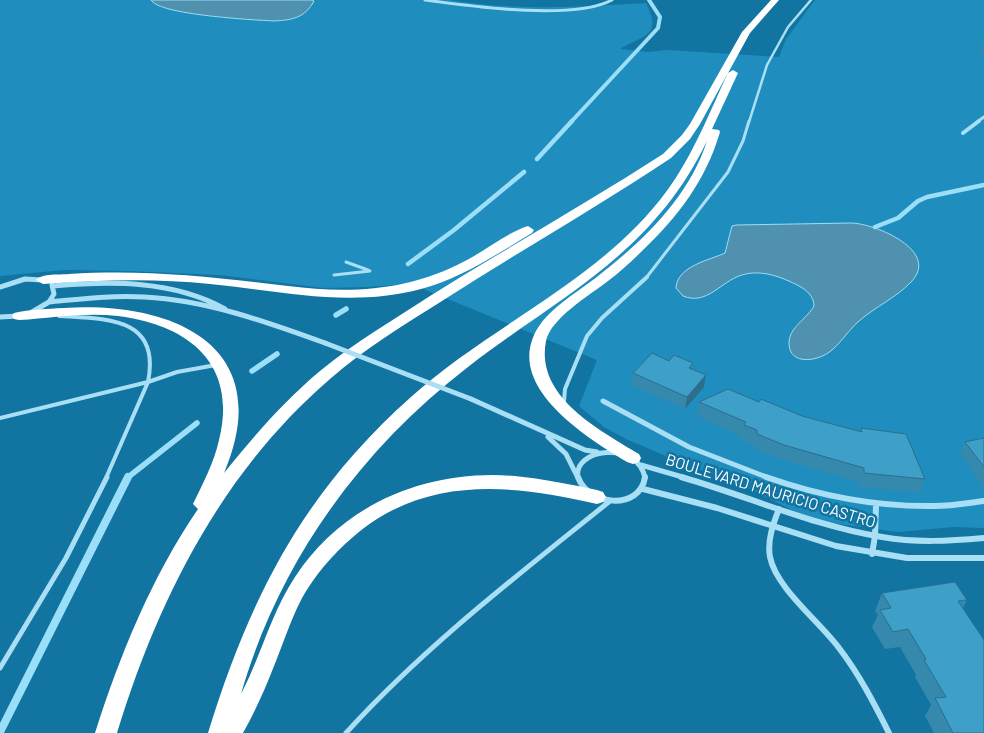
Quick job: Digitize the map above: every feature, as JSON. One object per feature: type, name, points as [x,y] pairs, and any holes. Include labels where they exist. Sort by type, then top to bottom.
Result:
[{"type":"highway","points":[[219,733],[244,652],[275,582],[304,530],[354,463],[413,403],[464,363],[590,274],[641,229],[676,188],[690,166],[728,62],[746,32],[775,0]]},
{"type":"highway","points":[[182,548],[226,480],[267,432],[329,371],[381,334],[454,287],[667,156],[686,137],[713,104],[749,43],[785,0]]},
{"type":"highway","points":[[48,283],[115,276],[172,277],[229,282],[292,292],[328,295],[380,293],[418,286],[468,265],[646,159],[671,141],[713,104]]},
{"type":"highway","points":[[637,462],[585,428],[565,411],[551,394],[541,372],[538,355],[540,336],[552,321],[639,247],[678,204],[699,173],[709,152],[716,130],[713,104]]},
{"type":"highway","points":[[19,316],[47,308],[109,312],[155,321],[180,330],[202,344],[220,365],[227,379],[231,394],[228,433],[220,461],[131,657],[106,733]]},
{"type":"highway","points":[[232,733],[256,687],[301,583],[322,553],[356,521],[383,506],[408,496],[433,488],[468,482],[511,482],[540,485],[603,499]]},
{"type":"street","points":[[424,0],[487,7],[549,10],[589,8],[610,3],[612,0]]},
{"type":"street","points":[[963,133],[984,117]]},
{"type":"street","points":[[1,285],[25,279],[48,283],[100,282],[152,286],[198,296],[232,313]]},
{"type":"street","points":[[47,308],[54,294],[48,283]]},
{"type":"street","points":[[47,308],[104,298],[159,298],[232,313],[288,329],[471,399],[585,450],[598,453],[616,452],[637,462],[645,474],[646,483],[643,489],[633,497],[622,501],[603,499],[586,491],[566,454],[540,430]]},
{"type":"street","points":[[0,317],[19,316]]},
{"type":"street","points":[[603,401],[648,427],[728,463],[821,494],[876,505],[946,506],[984,501]]},
{"type":"street","points":[[580,482],[578,473],[581,464],[588,457],[598,453]]},
{"type":"street","name":"BOULEVARD MAURICIO CASTRO","points":[[637,462],[831,526],[876,536],[903,540],[941,541],[984,538]]},
{"type":"street","name":"BOULEVARD MAURICIO CASTRO","points":[[643,489],[717,508],[836,546],[872,554],[907,558],[984,558]]},
{"type":"street","points":[[872,554],[876,536],[876,505]]},
{"type":"street","points":[[779,509],[772,527],[769,553],[773,566],[785,584],[850,662],[889,733]]},
{"type":"lane","points":[[565,411],[565,389],[587,336],[602,318],[638,288],[658,265],[728,172],[743,141],[767,65],[788,26],[811,0]]},
{"type":"lane","points":[[334,274],[370,271],[346,262]]},
{"type":"lane","points":[[0,668],[66,558],[100,492],[148,382],[151,365],[150,348],[137,332],[125,325],[47,308]]},
{"type":"lane","points":[[0,418],[148,382],[177,372],[220,365]]},
{"type":"lane","points":[[346,733],[373,701],[466,617],[603,499]]},
{"type":"shaded area","points":[[0,0],[449,0],[523,7],[646,3],[651,14],[651,29],[648,34],[620,49],[648,52],[667,50],[779,57],[786,39],[815,0],[984,0],[984,528],[954,527],[898,532],[824,522],[794,511],[741,485],[687,465],[626,439],[604,427],[579,406],[597,360],[411,284],[324,288],[220,275],[128,271],[64,270],[0,276]]},
{"type":"shaded area","points":[[151,0],[314,1],[302,15],[287,20],[274,21],[188,13],[158,5]]},
{"type":"shaded area","points":[[852,223],[876,228],[902,241],[912,250],[918,260],[918,271],[911,282],[859,321],[831,351],[820,357],[800,359],[795,357],[790,349],[789,343],[792,332],[814,306],[810,294],[792,283],[764,273],[749,273],[734,278],[714,292],[699,298],[683,296],[676,288],[678,280],[688,269],[725,253],[732,226]]},
{"type":"building","points":[[652,353],[669,361],[674,355],[693,363],[689,368],[706,375],[687,397],[633,373]]},
{"type":"building","points":[[728,389],[759,402],[761,399],[802,416],[862,432],[861,428],[906,434],[925,479],[864,473],[864,468],[784,445],[757,434],[757,430],[744,425],[746,422],[699,402]]},
{"type":"building","points":[[984,438],[984,467],[965,442]]},
{"type":"building","points":[[955,582],[967,600],[958,601],[984,640],[984,733],[953,733],[935,698],[946,697],[924,660],[926,659],[908,629],[893,632],[880,610],[891,608],[882,593]]},
{"type":"waterway","points":[[571,122],[658,28],[660,17],[649,0]]},
{"type":"waterway","points":[[537,159],[572,121]]},
{"type":"waterway","points":[[408,264],[454,230],[524,172]]},
{"type":"waterway","points":[[875,227],[898,218],[918,201],[927,197],[984,185]]},
{"type":"waterway","points":[[336,315],[346,309]]},
{"type":"waterway","points":[[252,371],[277,354]]},
{"type":"waterway","points":[[128,477],[197,423]]},
{"type":"waterway","points":[[0,732],[128,477]]}]
